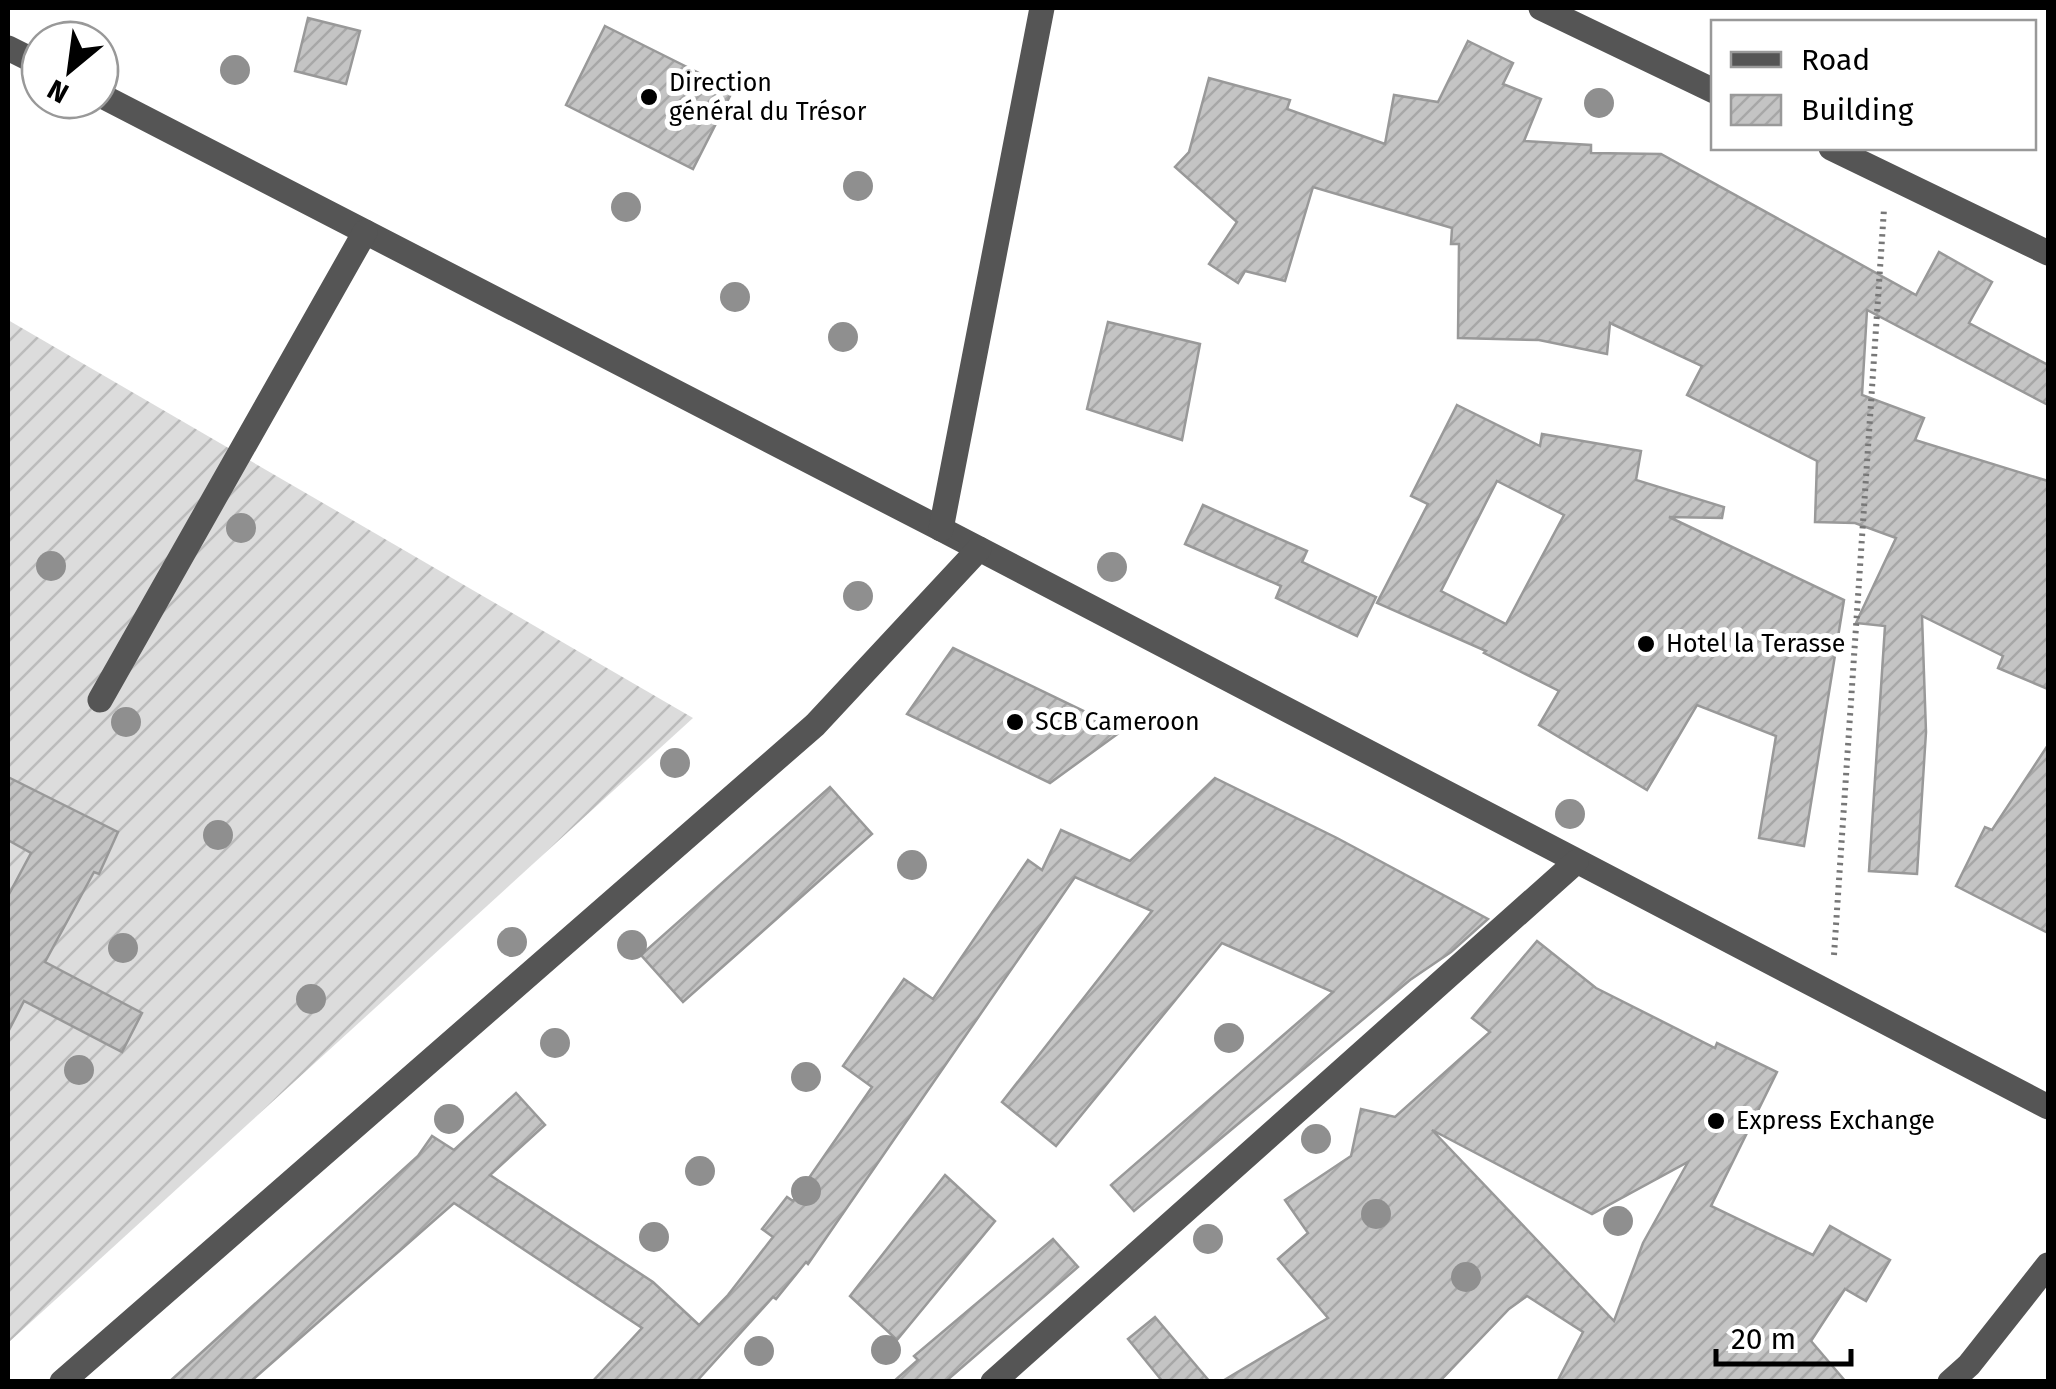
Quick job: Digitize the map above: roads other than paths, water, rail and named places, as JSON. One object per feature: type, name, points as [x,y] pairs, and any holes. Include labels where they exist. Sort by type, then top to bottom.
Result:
[{"type":"street","points":[[941,529],[1042,8]]},
{"type":"street","points":[[1541,8],[1711,90]]},
{"type":"street","points":[[120,105],[2048,1107]]},
{"type":"street","points":[[1835,150],[2048,253]]},
{"type":"street","points":[[100,700],[365,232]]},
{"type":"street","points":[[62,1382],[816,724],[979,549]]},
{"type":"street","points":[[993,1382],[1576,862]]},
{"type":"street","points":[[1950,1382],[1970,1365],[2048,1265]]},
{"type":"place","name":"Direction général du Trésor","points":[[649,97]]},
{"type":"place","name":"Hotel la Terasse","points":[[1646,644]]},
{"type":"place","name":"SCB Cameroon","points":[[1015,722]]},
{"type":"place","name":"Express Exchange","points":[[1716,1121]]}]
